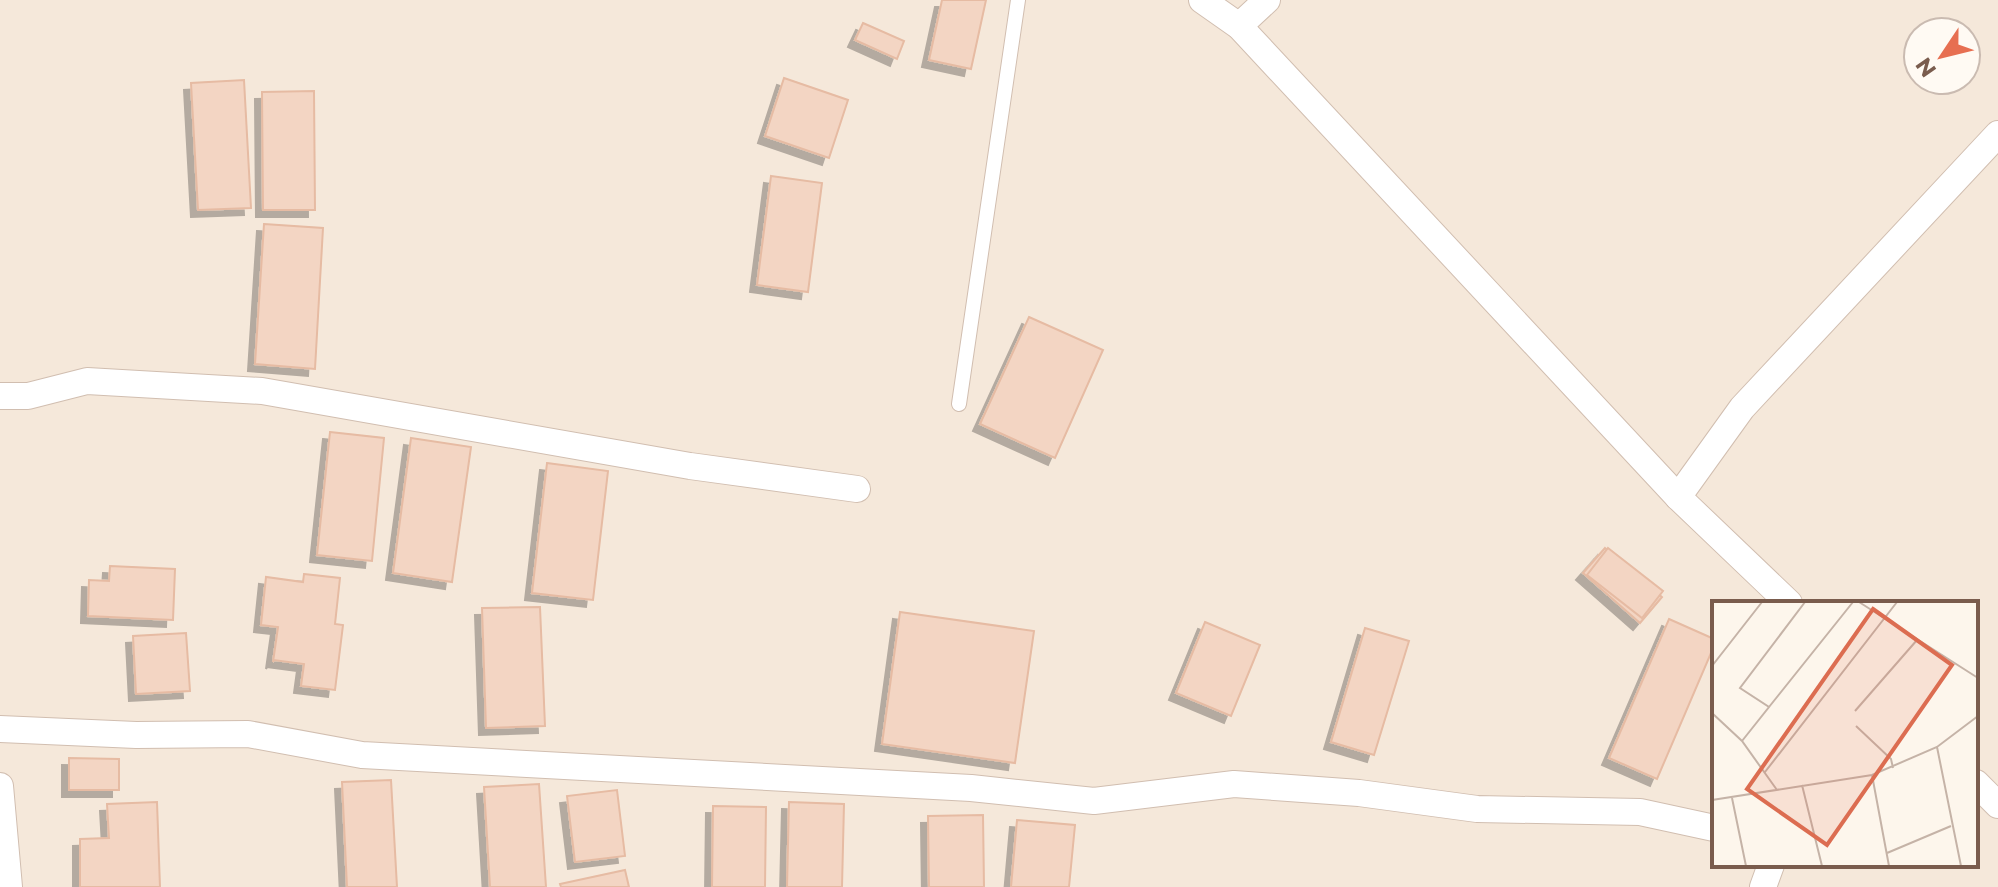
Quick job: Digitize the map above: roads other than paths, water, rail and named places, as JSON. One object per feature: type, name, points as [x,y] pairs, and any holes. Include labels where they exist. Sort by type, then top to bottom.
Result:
[{"type":"street","points":[[1202,0],[1239,26],[1678,497],[1787,601]]},
{"type":"street","points":[[1239,26],[1267,0]]},
{"type":"street","points":[[1678,497],[1742,408],[1998,134]]},
{"type":"street","points":[[0,396],[28,396],[87,381],[262,391],[690,466],[857,489]]},
{"type":"street","points":[[0,729],[136,735],[248,734],[362,755],[971,788],[1094,801],[1234,784],[1359,793],[1477,809],[1640,812],[1712,828]]},
{"type":"street","points":[[1978,785],[1998,805]]},
{"type":"street","points":[[0,786],[9,887]]},
{"type":"street","points":[[1763,887],[1770,867]]},
{"type":"lane","points":[[959,404],[1018,0]]}]
